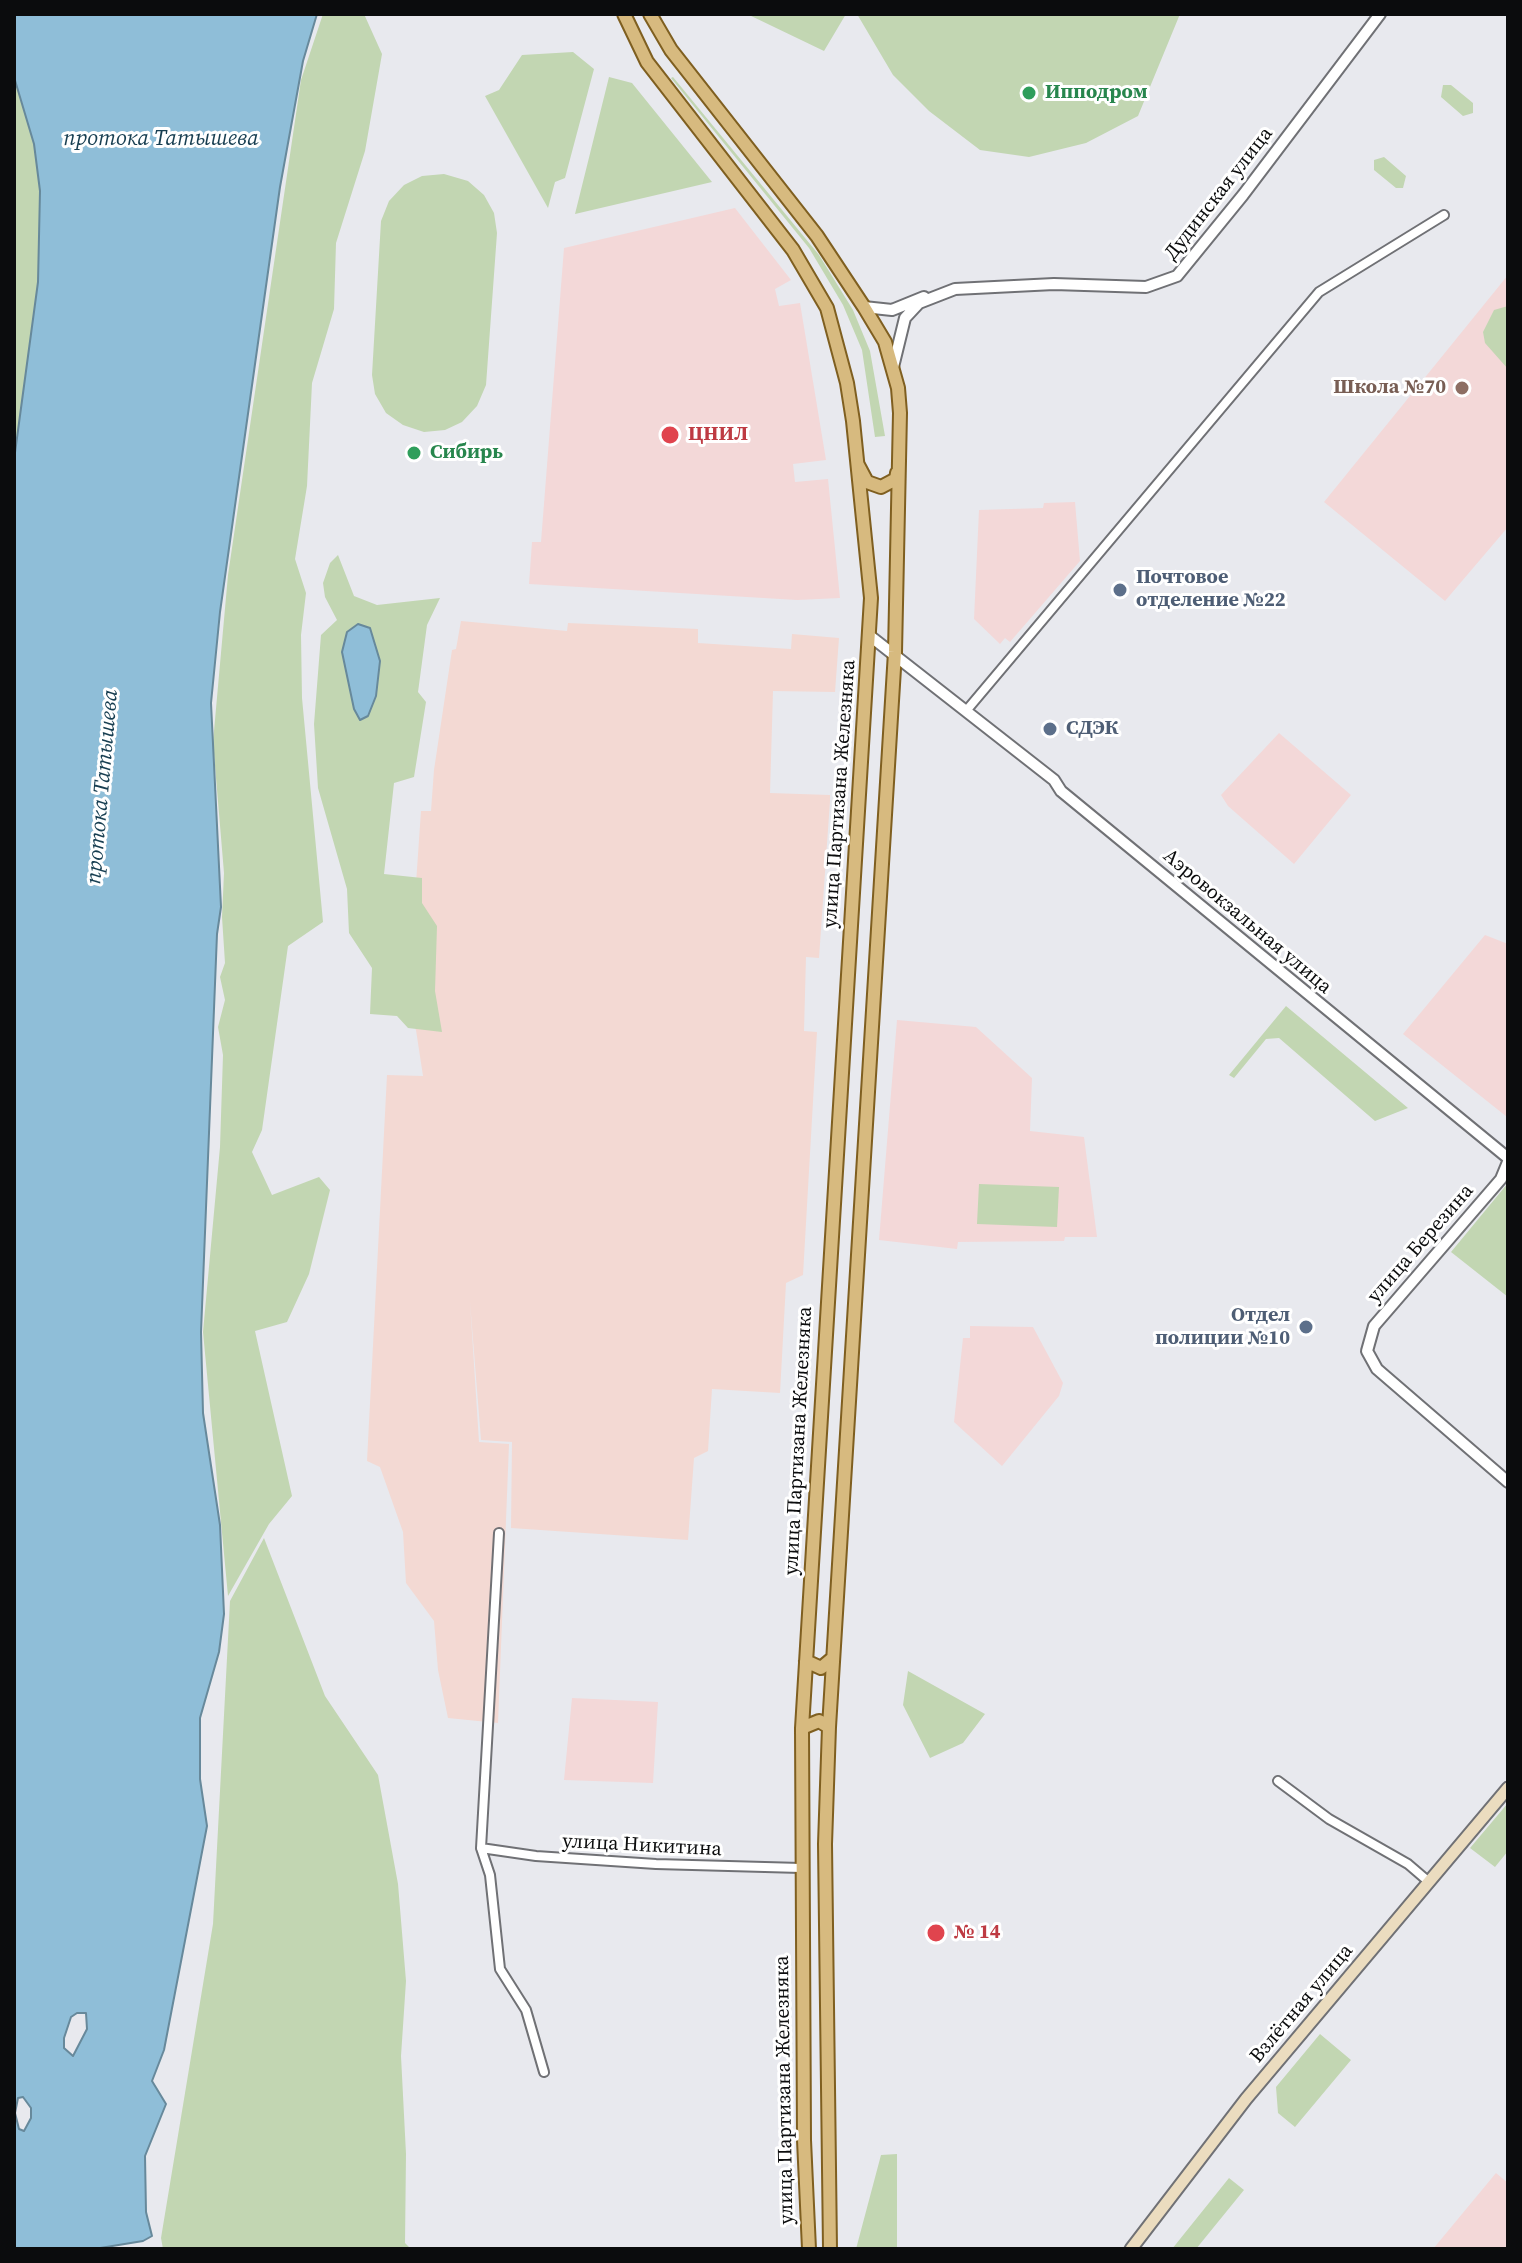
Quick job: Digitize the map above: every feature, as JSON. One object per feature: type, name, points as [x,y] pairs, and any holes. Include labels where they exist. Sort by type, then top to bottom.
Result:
[{"type":"main road","name":"улица Партизана Железняка","points":[[624,14],[636,43],[671,95],[812,276],[827,308],[847,383],[871,598],[802,1728],[801,1868],[809,2249]]},
{"type":"main road","points":[[650,14],[671,50],[817,236],[864,307],[885,342],[900,413],[895,652],[829,1727],[825,1860],[830,2249]]},
{"type":"main road","points":[[856,463],[867,482],[881,487],[896,479],[899,465]]},
{"type":"main road","points":[[846,1023],[873,1024]]},
{"type":"main road","points":[[806,1661],[821,1668],[833,1658]]},
{"type":"main road","points":[[802,1728],[819,1721],[829,1727]]},
{"type":"main road","name":"Взлётная улица","points":[[1131,2249],[1246,2099],[1508,1788]]},
{"type":"street","name":"Дудинская улица","points":[[864,307],[892,310],[918,297],[934,296],[955,289],[1040,284],[1146,287],[1177,276],[1380,14]]},
{"type":"street","points":[[966,711],[1319,292],[1444,215]]},
{"type":"street","points":[[892,370],[905,318],[919,303],[934,296]]},
{"type":"street","name":"улица Партизана Железняка","points":[[870,636],[895,652]]},
{"type":"street","name":"Аэровокзальная улица","points":[[895,652],[1054,780],[1061,791],[1508,1160]]},
{"type":"street","name":"улица Березина","points":[[1508,1160],[1501,1179],[1374,1326],[1367,1351],[1377,1369],[1508,1482]]},
{"type":"street","points":[[499,1533],[481,1848],[490,1875],[500,1969],[526,2010],[544,2072]]},
{"type":"street","points":[[1278,1781],[1329,1819],[1408,1864],[1429,1882]]},
{"type":"street","name":"улица Никитина","points":[[481,1848],[536,1856],[641,1863],[801,1868]]},
{"type":"street","points":[[1138,2249],[1143,2235]]},
{"type":"shaded area","points":[[735,208],[791,280],[775,289],[779,306],[800,303],[826,460],[793,464],[795,482],[828,479],[840,598],[797,600],[529,584],[532,542],[541,542],[564,248]]},
{"type":"shaded area","name":"Школа №70","points":[[1508,275],[1508,527],[1445,601],[1324,502]]},
{"type":"shaded area","points":[[1075,502],[1080,561],[1010,642],[1005,638],[1000,644],[974,619],[979,510],[1043,508],[1044,503]]},
{"type":"shaded area","points":[[461,621],[567,631],[568,623],[698,629],[698,643],[791,649],[792,634],[839,638],[835,692],[773,691],[770,793],[830,795],[819,958],[806,957],[804,1031],[817,1032],[803,1275],[786,1283],[780,1393],[712,1389],[708,1451],[694,1458],[688,1540],[511,1528],[512,1442],[481,1440],[470,1302],[479,1442],[509,1444],[498,1723],[448,1718],[438,1670],[434,1621],[406,1583],[403,1532],[380,1467],[367,1461],[387,1075],[423,1076],[416,1030],[407,1014],[421,811],[431,811],[452,650],[456,649]]},
{"type":"shaded area","points":[[1279,733],[1351,795],[1294,864],[1228,806],[1221,795]]},
{"type":"shaded area","points":[[1485,935],[1508,944],[1507,1117],[1403,1034]]},
{"type":"shaded area","points":[[897,1020],[976,1027],[1032,1078],[1030,1131],[1084,1137],[1097,1237],[1065,1237],[1064,1241],[958,1242],[957,1249],[879,1240]]},
{"type":"shaded area","points":[[970,1326],[1033,1327],[1063,1383],[1059,1396],[1002,1466],[954,1422],[963,1338],[970,1338]]},
{"type":"shaded area","points":[[572,1698],[658,1702],[653,1783],[564,1780]]},
{"type":"shaded area","points":[[1496,2173],[1508,2183],[1508,2249],[1433,2249]]},
{"type":"green space","points":[[323,14],[364,14],[382,54],[365,151],[336,243],[334,309],[312,383],[307,486],[295,559],[306,593],[301,635],[302,698],[323,922],[288,946],[262,1130],[252,1152],[272,1195],[319,1177],[330,1190],[309,1274],[287,1322],[255,1331],[292,1496],[269,1524],[228,1596],[203,1332],[220,1147],[223,1055],[218,1027],[225,1000],[220,977],[225,963],[222,917],[224,873],[213,742],[228,575],[301,80]]},
{"type":"green space","points":[[747,14],[846,14],[824,51]]},
{"type":"green space","name":"Ипподром","points":[[857,14],[1180,14],[1138,116],[1086,143],[1029,157],[980,150],[929,111],[893,75]]},
{"type":"green space","points":[[573,52],[594,69],[565,178],[555,182],[548,208],[485,96],[499,90],[522,55]]},
{"type":"green space","points":[[14,77],[34,144],[40,191],[38,282],[14,460]]},
{"type":"green space","points":[[609,77],[632,83],[712,182],[575,214]]},
{"type":"green space","points":[[673,77],[819,255],[853,310],[870,351],[885,436],[875,437],[862,350],[843,305],[809,248]]},
{"type":"green space","points":[[1443,85],[1451,85],[1473,103],[1473,113],[1463,116],[1441,97]]},
{"type":"green space","points":[[1384,157],[1406,176],[1403,188],[1396,188],[1374,170],[1374,160]]},
{"type":"green space","points":[[444,174],[468,181],[484,195],[494,213],[497,233],[486,385],[477,406],[462,422],[445,430],[424,432],[403,425],[386,413],[375,394],[372,375],[381,221],[389,201],[404,185],[422,176]]},
{"type":"green space","points":[[1508,306],[1508,369],[1485,343],[1483,332],[1494,310]]},
{"type":"green space","points":[[338,555],[354,596],[377,605],[440,598],[427,625],[418,692],[426,702],[414,777],[394,783],[384,874],[422,878],[422,903],[437,926],[435,991],[442,1032],[408,1028],[397,1016],[370,1014],[372,968],[349,933],[347,889],[318,788],[314,724],[321,635],[337,620],[325,597],[323,583],[330,563]]},
{"type":"green space","points":[[1286,1006],[1408,1108],[1375,1121],[1279,1038],[1266,1039],[1234,1078],[1229,1075]]},
{"type":"green space","points":[[1508,1183],[1508,1297],[1451,1252]]},
{"type":"green space","points":[[979,1184],[1059,1187],[1057,1227],[977,1224]]},
{"type":"green space","points":[[264,1538],[325,1696],[378,1775],[398,1884],[406,1981],[401,2056],[406,2154],[405,2243],[411,2249],[163,2249],[161,2238],[213,1924],[230,1601]]},
{"type":"green space","points":[[908,1671],[985,1714],[963,1743],[930,1758],[903,1705]]},
{"type":"green space","points":[[1508,1803],[1508,1851],[1495,1867],[1470,1848]]},
{"type":"green space","points":[[1320,2034],[1351,2060],[1295,2127],[1278,2113],[1276,2087]]},
{"type":"green space","points":[[897,2154],[897,2249],[856,2249],[881,2155]]},
{"type":"green space","points":[[1229,2178],[1244,2190],[1196,2249],[1172,2249]]},
{"type":"water","name":"протока Татышева","points":[[14,14],[317,14],[303,61],[280,187],[220,612],[211,703],[221,907],[217,934],[201,1332],[203,1413],[220,1525],[224,1614],[219,1652],[200,1718],[200,1779],[207,1826],[164,2050],[152,2081],[166,2104],[145,2156],[146,2212],[152,2236],[143,2241],[94,2249],[14,2249],[14,460],[38,282],[40,191],[34,144],[14,77]],"holes":[[[86,2013],[87,2029],[73,2056],[64,2048],[64,2038],[71,2017]],[[23,2097],[31,2108],[31,2118],[24,2131],[19,2129],[15,2113],[18,2098]]]},
{"type":"water","points":[[358,624],[370,628],[380,661],[376,696],[368,716],[360,720],[354,709],[342,652],[347,632]]},
{"type":"place","name":"Ипподром","points":[[1029,93]]},
{"type":"place","name":"Школа №70","points":[[1462,388]]},
{"type":"place","name":"ЦНИЛ","points":[[670,435]]},
{"type":"place","name":"Сибирь","points":[[414,453]]},
{"type":"place","name":"Почтовое отделение №22","points":[[1120,590]]},
{"type":"place","name":"СДЭК","points":[[1050,729]]},
{"type":"place","name":"Отдел полиции №10","points":[[1306,1327]]},
{"type":"place","name":"№ 14","points":[[936,1933]]}]
